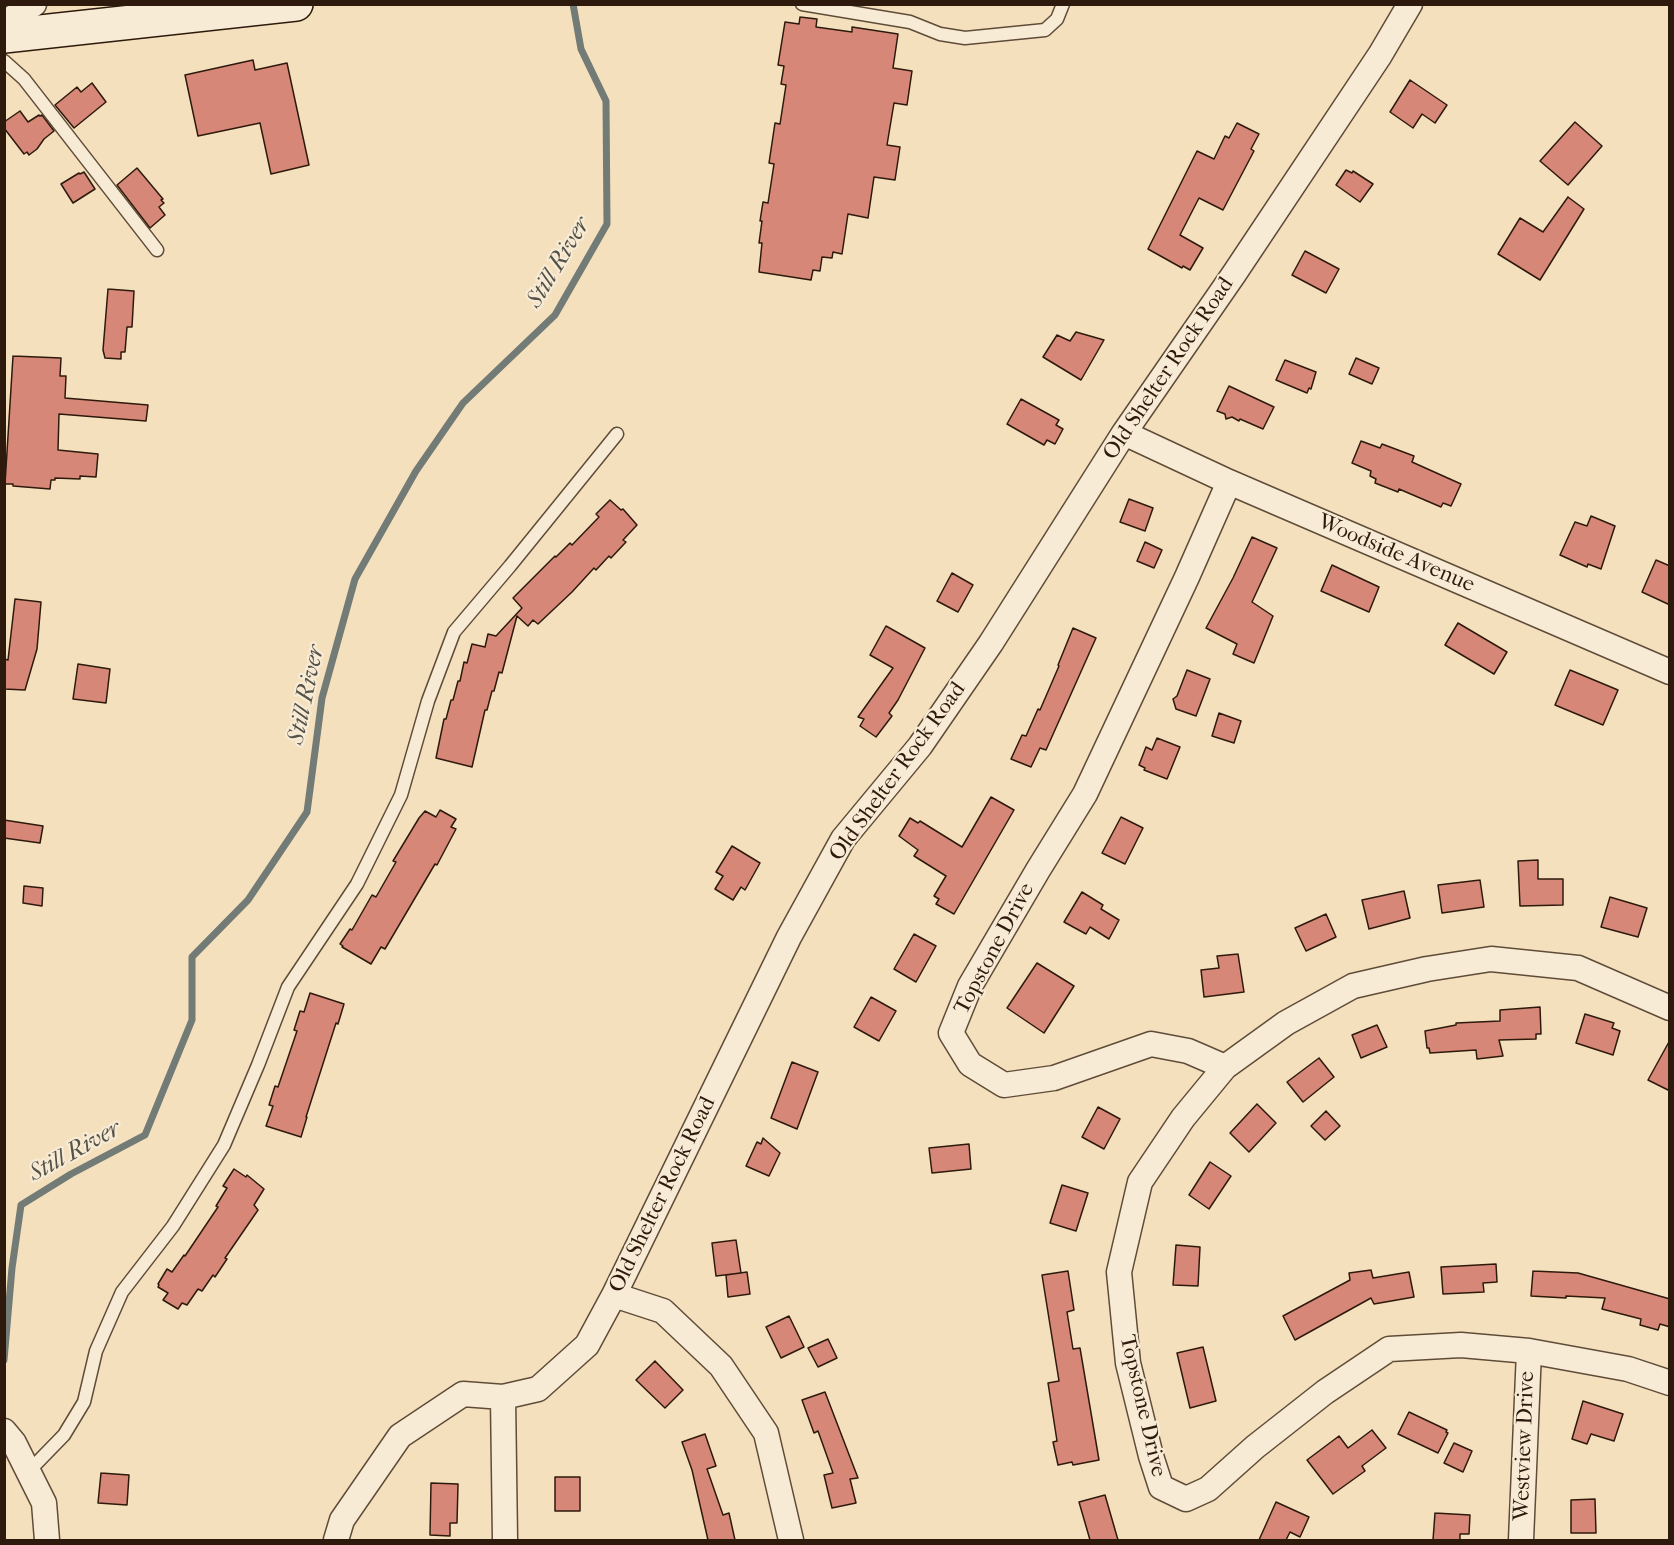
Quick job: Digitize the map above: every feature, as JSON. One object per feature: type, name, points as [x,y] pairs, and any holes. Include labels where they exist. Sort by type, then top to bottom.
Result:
[{"type":"main road","points":[[4,36],[173,11],[296,4]]},
{"type":"street","points":[[4,23],[33,4]]},
{"type":"street","name":"Old Shelter Rock Road","points":[[336,1540],[342,1520],[400,1436],[463,1394],[503,1397],[538,1389],[587,1346],[789,937],[843,839],[920,746],[992,643],[1124,433],[1240,265],[1380,55],[1410,4]]},
{"type":"street","name":"Woodside Avenue","points":[[1124,433],[1229,482],[1670,672]]},
{"type":"street","name":"Topstone Drive","points":[[1229,482],[1085,794],[970,986],[951,1033],[970,1064],[1005,1085],[1054,1078],[1151,1044],[1188,1051],[1225,1067],[1183,1118],[1140,1182],[1119,1272],[1128,1363],[1161,1487],[1186,1499],[1208,1489],[1255,1447],[1325,1392],[1389,1349],[1461,1345],[1529,1351],[1628,1369],[1670,1383]]},
{"type":"street","points":[[1225,1067],[1286,1023],[1353,986],[1427,969],[1491,959],[1578,968],[1670,1008]]},
{"type":"street","points":[[614,1295],[663,1311],[722,1366],[766,1433],[791,1540]]},
{"type":"street","name":"Westview Drive","points":[[1521,1540],[1529,1351]]},
{"type":"street","points":[[503,1397],[505,1540]]},
{"type":"street","points":[[9,1437],[44,1503],[47,1540]]},
{"type":"lane","points":[[802,4],[910,22],[940,34],[965,39],[1045,30],[1057,19],[1063,4]]},
{"type":"lane","points":[[4,61],[24,79],[157,250]]},
{"type":"lane","points":[[28,1472],[64,1435],[84,1402],[96,1351],[122,1292],[173,1226],[224,1145],[288,987],[357,884],[401,795],[428,701],[454,632],[617,434]]},
{"type":"building","points":[[800,17],[817,19],[816,27],[852,32],[852,27],[898,34],[893,68],[912,71],[907,105],[894,103],[887,145],[900,147],[895,180],[874,177],[868,218],[848,214],[842,254],[833,252],[832,258],[822,257],[820,271],[813,270],[811,280],[759,272],[762,243],[759,243],[762,221],[760,221],[763,202],[768,203],[774,164],[769,163],[775,123],[780,124],[786,85],[781,84],[784,66],[778,65],[785,22],[799,24]]},
{"type":"building","points":[[253,60],[255,70],[287,63],[309,165],[271,174],[260,123],[198,136],[185,75]]},
{"type":"building","points":[[1410,80],[1447,105],[1435,123],[1422,114],[1413,128],[1390,112]]},
{"type":"building","points":[[92,83],[106,102],[74,128],[55,105],[77,87],[81,92]]},
{"type":"building","points":[[20,111],[28,122],[42,115],[54,131],[29,155],[27,152],[24,154],[4,128],[4,122]]},
{"type":"building","points":[[1575,122],[1602,146],[1568,185],[1540,161]]},
{"type":"building","points":[[1237,123],[1259,134],[1251,149],[1254,151],[1223,210],[1199,198],[1180,235],[1203,248],[1190,270],[1183,266],[1182,268],[1148,249],[1197,151],[1214,159],[1225,136],[1229,138]]},
{"type":"building","points":[[137,168],[164,203],[159,207],[165,215],[150,228],[117,185]]},
{"type":"building","points":[[1346,170],[1352,173],[1353,171],[1373,184],[1360,202],[1336,185]]},
{"type":"building","points":[[84,172],[95,189],[73,203],[61,184]]},
{"type":"building","points":[[1568,197],[1584,209],[1540,280],[1498,254],[1520,218],[1543,232]]},
{"type":"building","points":[[1305,251],[1339,269],[1326,293],[1292,275]]},
{"type":"building","points":[[108,289],[134,291],[132,327],[127,327],[125,352],[121,352],[121,359],[105,358],[103,350]]},
{"type":"building","points":[[1076,332],[1104,340],[1081,380],[1043,357],[1057,335],[1070,341]]},
{"type":"building","points":[[13,356],[61,358],[60,376],[66,376],[65,398],[148,405],[146,421],[59,414],[58,450],[98,454],[96,477],[55,478],[51,480],[50,489],[5,484]]},
{"type":"building","points":[[1356,358],[1379,368],[1372,384],[1349,374]]},
{"type":"building","points":[[1285,360],[1316,372],[1311,389],[1309,388],[1307,393],[1276,380]]},
{"type":"building","points":[[1229,386],[1274,407],[1263,429],[1240,419],[1239,421],[1232,417],[1226,419],[1225,414],[1217,411]]},
{"type":"building","points":[[1021,399],[1059,420],[1056,425],[1063,429],[1055,444],[1047,440],[1044,445],[1007,424]]},
{"type":"building","points":[[1361,441],[1380,448],[1382,444],[1414,456],[1412,462],[1461,484],[1451,506],[1443,503],[1441,507],[1399,489],[1398,492],[1375,483],[1376,479],[1370,476],[1371,471],[1352,463]]},
{"type":"building","points":[[1129,499],[1153,508],[1145,531],[1120,522]]},
{"type":"building","points":[[610,500],[621,510],[623,509],[637,525],[623,540],[626,542],[611,558],[609,556],[596,570],[594,568],[538,624],[533,620],[528,626],[517,616],[502,673],[499,672],[487,710],[485,710],[472,767],[436,758],[444,719],[446,719],[451,700],[453,700],[458,681],[460,681],[464,662],[467,663],[472,644],[485,647],[488,634],[496,636],[522,608],[513,598],[555,556],[570,543],[572,545],[599,517],[596,514]]},
{"type":"building","points":[[1591,516],[1615,526],[1601,569],[1588,564],[1587,567],[1560,555],[1575,522],[1587,526]]},
{"type":"building","points":[[1252,537],[1277,548],[1252,602],[1273,616],[1254,663],[1233,654],[1237,644],[1206,628]]},
{"type":"building","points":[[1145,542],[1162,550],[1154,568],[1137,561]]},
{"type":"building","points":[[1656,560],[1670,566],[1670,605],[1642,592]]},
{"type":"building","points":[[1332,565],[1379,587],[1369,612],[1321,591]]},
{"type":"building","points":[[952,573],[973,585],[958,612],[937,601]]},
{"type":"building","points":[[15,599],[41,602],[37,649],[25,690],[4,689],[4,659],[8,660]]},
{"type":"building","points":[[1458,623],[1507,652],[1494,674],[1445,645]]},
{"type":"building","points":[[886,626],[925,648],[889,713],[892,716],[876,737],[860,726],[864,719],[858,717],[893,668],[870,655]]},
{"type":"building","points":[[1073,628],[1096,638],[1046,750],[1040,748],[1031,767],[1011,759],[1022,735],[1026,736],[1038,709],[1040,710]]},
{"type":"building","points":[[78,664],[110,669],[106,703],[73,699]]},
{"type":"building","points":[[1187,670],[1210,679],[1196,716],[1176,709],[1173,699],[1177,696]]},
{"type":"building","points":[[1570,670],[1618,690],[1603,725],[1555,705]]},
{"type":"building","points":[[1219,713],[1241,721],[1234,743],[1212,736]]},
{"type":"building","points":[[1157,738],[1180,747],[1167,779],[1144,770],[1145,768],[1139,765],[1146,747],[1152,750]]},
{"type":"building","points":[[991,797],[1014,810],[954,914],[936,904],[939,899],[934,896],[946,876],[914,856],[918,850],[899,836],[910,818],[918,823],[920,821],[962,847]]},
{"type":"building","points":[[440,810],[456,819],[451,827],[456,829],[437,865],[435,864],[385,949],[381,947],[371,964],[340,944],[350,929],[352,930],[372,895],[376,897],[396,862],[393,861],[419,818],[425,811],[436,817]]},
{"type":"building","points":[[1121,817],[1143,828],[1125,864],[1102,853]]},
{"type":"building","points":[[4,820],[43,826],[40,843],[4,838]]},
{"type":"building","points":[[732,846],[760,863],[745,890],[741,887],[733,900],[715,889],[723,876],[716,872]]},
{"type":"building","points":[[1538,860],[1538,879],[1563,879],[1563,905],[1520,906],[1518,861]]},
{"type":"building","points":[[1480,880],[1484,907],[1442,913],[1438,885]]},
{"type":"building","points":[[24,886],[43,888],[42,906],[23,903]]},
{"type":"building","points":[[1404,891],[1410,918],[1369,929],[1362,900]]},
{"type":"building","points":[[1082,892],[1103,905],[1101,909],[1119,920],[1109,939],[1090,927],[1086,934],[1064,922]]},
{"type":"building","points":[[1610,897],[1647,908],[1638,937],[1601,927]]},
{"type":"building","points":[[1326,914],[1336,937],[1306,951],[1295,928]]},
{"type":"building","points":[[914,934],[936,946],[916,982],[894,969]]},
{"type":"building","points":[[1238,954],[1244,992],[1204,997],[1201,970],[1219,968],[1217,956]]},
{"type":"building","points":[[1037,963],[1074,986],[1044,1033],[1007,1008]]},
{"type":"building","points":[[310,993],[344,1004],[301,1137],[266,1126],[273,1106],[269,1105],[275,1086],[278,1087],[297,1031],[294,1030],[300,1011],[304,1012]]},
{"type":"building","points":[[871,997],[896,1011],[879,1041],[854,1027]]},
{"type":"building","points":[[1540,1007],[1541,1034],[1536,1034],[1536,1039],[1499,1040],[1503,1056],[1477,1059],[1476,1050],[1430,1053],[1427,1048],[1425,1031],[1456,1025],[1456,1023],[1500,1021],[1500,1010]]},
{"type":"building","points":[[1585,1014],[1614,1023],[1612,1028],[1620,1031],[1613,1055],[1576,1043]]},
{"type":"building","points":[[1377,1025],[1387,1047],[1361,1058],[1352,1035]]},
{"type":"building","points":[[1670,1040],[1670,1091],[1648,1080]]},
{"type":"building","points":[[1319,1058],[1334,1077],[1303,1102],[1287,1082]]},
{"type":"building","points":[[792,1062],[818,1072],[797,1129],[771,1118]]},
{"type":"building","points":[[1257,1104],[1276,1123],[1249,1152],[1230,1133]]},
{"type":"building","points":[[1098,1107],[1120,1119],[1104,1149],[1082,1137]]},
{"type":"building","points":[[1326,1111],[1340,1126],[1325,1140],[1311,1126]]},
{"type":"building","points":[[763,1138],[780,1153],[769,1176],[746,1166],[757,1142],[761,1144]]},
{"type":"building","points":[[969,1144],[971,1169],[932,1173],[929,1148]]},
{"type":"building","points":[[1210,1162],[1231,1176],[1209,1209],[1189,1195]]},
{"type":"building","points":[[234,1169],[246,1177],[247,1175],[264,1189],[254,1205],[258,1210],[225,1258],[227,1259],[215,1277],[213,1275],[202,1291],[198,1289],[187,1305],[182,1303],[178,1309],[163,1300],[168,1293],[158,1287],[158,1284],[167,1269],[172,1272],[185,1256],[218,1207],[216,1206],[227,1188],[223,1186]]},
{"type":"building","points":[[1062,1185],[1088,1193],[1076,1231],[1050,1223]]},
{"type":"building","points":[[736,1240],[741,1273],[716,1276],[712,1243]]},
{"type":"building","points":[[1176,1245],[1200,1247],[1198,1286],[1173,1285]]},
{"type":"building","points":[[1496,1264],[1497,1282],[1483,1283],[1484,1292],[1443,1294],[1441,1267]]},
{"type":"building","points":[[1371,1270],[1373,1278],[1409,1272],[1414,1297],[1374,1304],[1371,1298],[1295,1340],[1283,1316],[1350,1280],[1349,1273]]},
{"type":"building","points":[[1068,1271],[1074,1310],[1067,1312],[1073,1349],[1080,1348],[1099,1460],[1073,1465],[1072,1462],[1058,1465],[1053,1442],[1057,1441],[1048,1383],[1059,1381],[1042,1275]]},
{"type":"building","points":[[1533,1271],[1578,1273],[1670,1299],[1670,1327],[1660,1324],[1658,1330],[1640,1325],[1641,1319],[1602,1309],[1605,1298],[1531,1296]]},
{"type":"building","points":[[747,1272],[750,1294],[728,1297],[726,1275]]},
{"type":"building","points":[[789,1316],[804,1347],[781,1358],[766,1327]]},
{"type":"building","points":[[828,1339],[837,1358],[818,1367],[808,1348]]},
{"type":"building","points":[[1203,1347],[1216,1401],[1190,1408],[1177,1353]]},
{"type":"building","points":[[655,1361],[683,1390],[665,1408],[636,1380]]},
{"type":"building","points":[[825,1392],[858,1478],[850,1479],[856,1503],[832,1508],[824,1475],[833,1473],[818,1431],[814,1433],[802,1400]]},
{"type":"building","points":[[1583,1401],[1623,1414],[1614,1441],[1591,1434],[1587,1444],[1572,1439]]},
{"type":"building","points":[[1409,1412],[1447,1430],[1448,1433],[1438,1453],[1398,1434]]},
{"type":"building","points":[[1372,1430],[1386,1448],[1362,1466],[1365,1471],[1333,1494],[1307,1460],[1339,1436],[1348,1448]]},
{"type":"building","points":[[705,1434],[716,1466],[707,1469],[723,1515],[729,1513],[735,1540],[708,1540],[692,1470],[682,1442]]},
{"type":"building","points":[[1454,1443],[1472,1451],[1463,1472],[1444,1463]]},
{"type":"building","points":[[101,1473],[129,1475],[127,1505],[98,1503]]},
{"type":"building","points":[[555,1477],[580,1477],[580,1511],[555,1511]]},
{"type":"building","points":[[431,1483],[458,1484],[457,1523],[450,1523],[450,1536],[430,1535]]},
{"type":"building","points":[[1105,1495],[1118,1540],[1090,1540],[1079,1502]]},
{"type":"building","points":[[1595,1499],[1596,1533],[1571,1533],[1571,1500]]},
{"type":"building","points":[[1276,1502],[1309,1517],[1300,1537],[1290,1532],[1286,1540],[1259,1540]]},
{"type":"building","points":[[1435,1513],[1470,1515],[1469,1534],[1460,1534],[1460,1540],[1433,1540]]},
{"type":"waterway","name":"Still River","points":[[4,1360],[12,1268],[21,1205],[71,1174],[145,1135],[192,1020],[192,957],[248,900],[307,812],[322,698],[355,579],[416,471],[463,403],[555,315],[607,224],[606,101],[581,49],[573,4]]}]
